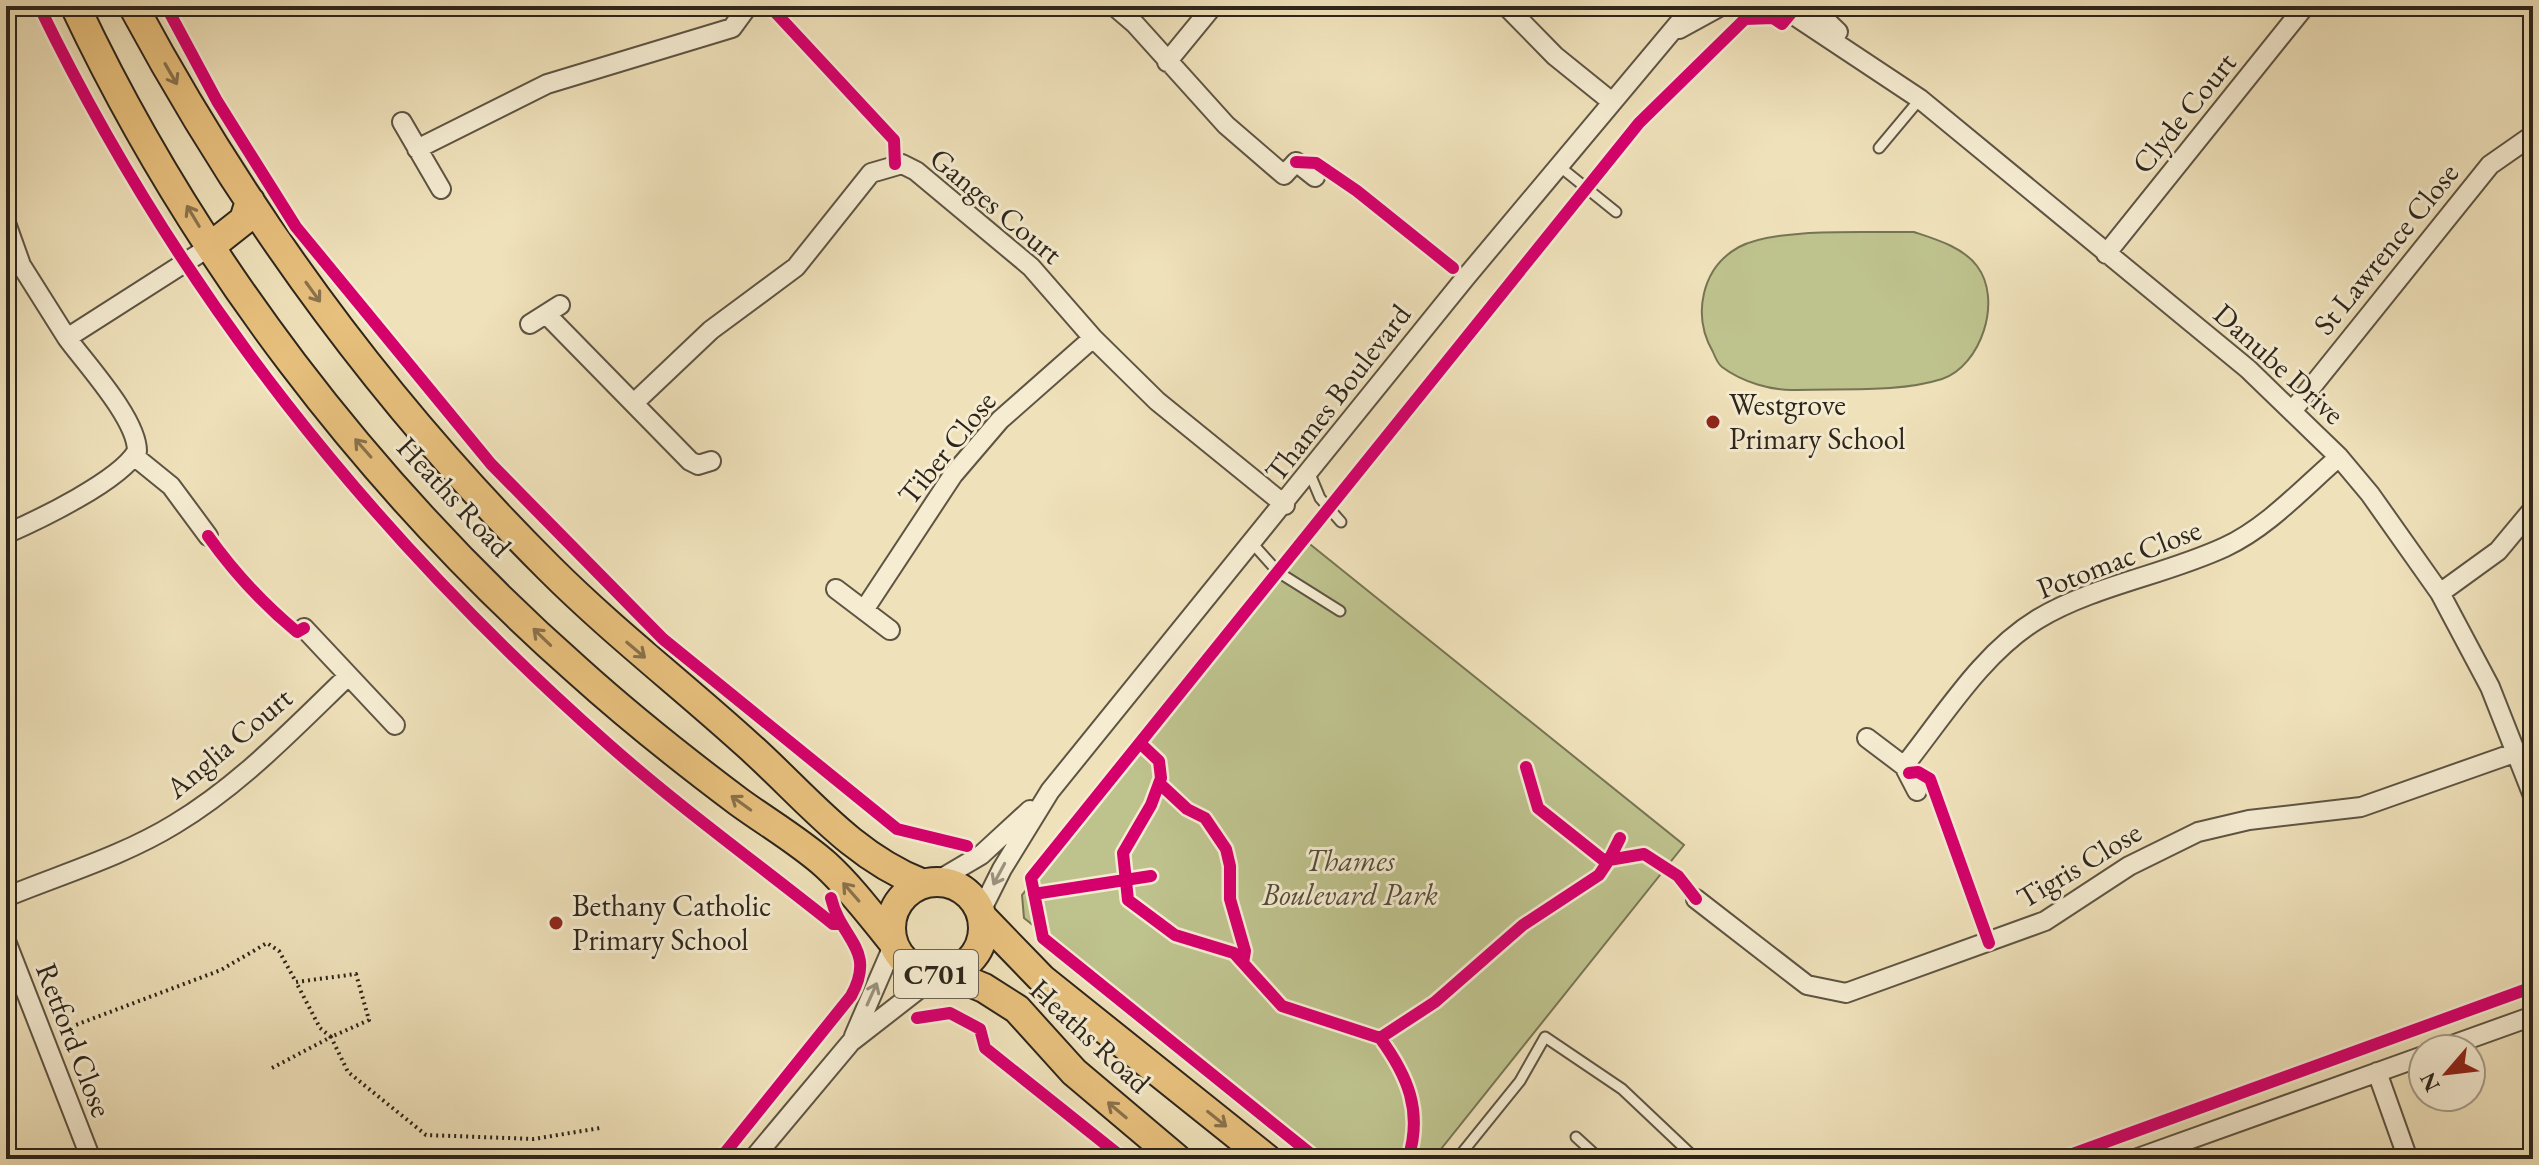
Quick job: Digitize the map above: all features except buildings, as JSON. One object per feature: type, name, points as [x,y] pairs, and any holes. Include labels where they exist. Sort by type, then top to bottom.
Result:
[{"type":"main road","name":"Heaths Road","points":[[75,6],[157,157],[271,338],[418,512],[576,669],[648,731],[828,867],[892,943]]},
{"type":"main road","name":"Heaths Road","points":[[133,6],[195,115],[282,251],[398,404],[548,567],[618,635],[747,744],[853,844],[887,870],[929,882]]},
{"type":"main road","points":[[211,246],[244,220],[250,201]]},
{"type":"main road","name":"C701","points":[[929,882],[961,888],[981,914],[983,931],[972,958],[943,974],[911,967],[892,943],[891,915],[898,901],[929,882]]},
{"type":"main road","name":"Heaths Road","points":[[981,914],[1042,979],[1267,1159]]},
{"type":"main road","name":"Heaths Road","points":[[943,974],[984,988],[1017,1009],[1074,1072],[1177,1159]]},
{"type":"street","points":[[417,149],[547,84],[732,28],[748,6]]},
{"type":"street","points":[[1114,6],[1135,24],[1226,125],[1284,175],[1296,162],[1315,177]]},
{"type":"street","points":[[1167,62],[1213,6]]},
{"type":"street","points":[[1506,6],[1555,56],[1612,102]]},
{"type":"street","name":"Thames Boulevard","points":[[929,882],[981,855],[1050,791],[1693,6]]},
{"type":"street","name":"Thames Boulevard","points":[[1673,32],[1721,6]]},
{"type":"street","name":"Danube Drive","points":[[1780,6],[1920,99],[2210,336],[2293,410],[2339,457],[2370,494],[2440,593],[2490,687],[2533,796]]},
{"type":"street","name":"Danube Drive","points":[[1811,6],[1874,67]]},
{"type":"street","name":"Clyde Court","points":[[2106,254],[2305,6]]},
{"type":"street","points":[[402,122],[441,189]]},
{"type":"street","name":"St Lawrence Close","points":[[2293,410],[2490,165],[2533,135]]},
{"type":"street","name":"Ganges Court","points":[[634,403],[711,330],[796,267],[871,173],[895,164],[916,171],[1031,267],[1093,338],[1157,401],[1285,505]]},
{"type":"street","points":[[6,223],[21,265],[67,338],[129,426],[137,444],[134,456],[119,471],[53,511],[6,534]]},
{"type":"street","points":[[67,338],[211,246]]},
{"type":"street","points":[[545,314],[634,403],[679,462],[698,465],[711,461]]},
{"type":"street","name":"Tiber Close","points":[[864,610],[953,475],[1000,420],[1093,338]]},
{"type":"street","points":[[134,456],[171,486],[208,536]]},
{"type":"street","name":"Potomac Close","points":[[1904,766],[1995,653],[2037,620],[2070,604],[2227,546],[2261,525],[2339,457]]},
{"type":"street","points":[[2440,593],[2498,551],[2533,509]]},
{"type":"street","points":[[836,589],[890,630]]},
{"type":"street","points":[[304,628],[395,725]]},
{"type":"street","name":"Anglia Court","points":[[6,897],[126,849],[173,825],[248,771],[347,677]]},
{"type":"street","points":[[1867,738],[1904,766],[1917,791]]},
{"type":"street","name":"Tigris Close","points":[[1696,899],[1807,985],[1846,993],[2045,921],[2141,859],[2198,832],[2249,820],[2361,807],[2517,752]]},
{"type":"street","name":"Thames Boulevard","points":[[981,914],[1002,869],[1050,791]]},
{"type":"street","name":"Retford Close","points":[[6,941],[91,1159]]},
{"type":"street","points":[[851,1042],[892,943]]},
{"type":"street","points":[[753,1159],[851,1042],[943,974]]},
{"type":"street","points":[[2486,1033],[2533,1016]]},
{"type":"street","points":[[2135,1159],[2407,1062]]},
{"type":"street","points":[[2377,1072],[2408,1159]]},
{"type":"lane","points":[[1879,148],[1920,99]]},
{"type":"lane","points":[[1559,166],[1616,212]]},
{"type":"lane","points":[[1310,474],[1320,498],[1341,522]]},
{"type":"lane","points":[[1253,544],[1278,572],[1340,611]]},
{"type":"lane","points":[[1457,1159],[1520,1081],[1545,1037],[1622,1089],[1682,1155],[1696,1159]]},
{"type":"lane","points":[[1576,1137],[1600,1159]]},
{"type":"path","points":[[65,1029],[221,970],[267,943],[279,951],[320,1028],[331,1037],[348,1072],[426,1135],[534,1139],[600,1128]]},
{"type":"path","points":[[272,1068],[369,1020],[356,974],[296,982]]},
{"type":"green space","points":[[1914,232],[1948,244],[1964,254],[1977,266],[1985,280],[1988,313],[1984,330],[1968,361],[1956,372],[1942,379],[1907,386],[1787,390],[1748,381],[1718,362],[1703,323],[1704,294],[1716,267],[1739,247],[1776,236],[1799,234]]},
{"type":"green space","name":"Thames Boulevard Park","points":[[1306,541],[1684,845],[1433,1159],[1324,1159],[1024,918],[1022,895]]},
{"type":"cycle path","points":[[39,6],[94,111],[153,213],[217,310],[286,403],[359,493],[437,579],[520,663],[607,743],[690,813],[833,924],[841,924]]},
{"type":"cycle path","points":[[166,6],[217,101],[296,227],[491,464],[663,639],[897,829],[967,846]]},
{"type":"cycle path","points":[[763,6],[775,12],[894,140],[895,164]]},
{"type":"cycle path","points":[[1317,1159],[1043,938],[1031,878],[1639,123],[1745,19],[1773,18],[1782,24],[1797,6]]},
{"type":"cycle path","points":[[1296,162],[1316,163],[1357,191],[1453,268]]},
{"type":"cycle path","points":[[208,536],[272,610],[297,632],[304,628]]},
{"type":"cycle path","points":[[1140,743],[1159,761],[1161,778],[1151,805],[1123,853],[1128,900],[1175,935],[1234,953],[1282,1006],[1380,1038],[1435,1002],[1523,925],[1599,875],[1609,860],[1644,854],[1678,876],[1696,899]]},
{"type":"cycle path","points":[[1526,767],[1538,808],[1602,859],[1609,860],[1620,838]]},
{"type":"cycle path","points":[[1909,773],[1918,772],[1930,779],[1989,943]]},
{"type":"cycle path","points":[[1159,783],[1187,809],[1205,818],[1226,849],[1230,866],[1230,899],[1245,951],[1243,963]]},
{"type":"cycle path","points":[[1034,894],[1151,876]]},
{"type":"cycle path","points":[[720,1159],[851,996],[858,980],[859,955],[831,898]]},
{"type":"cycle path","points":[[2059,1159],[2533,987]]},
{"type":"cycle path","points":[[917,1018],[950,1013],[980,1029],[985,1048],[1124,1159]]},
{"type":"cycle path","points":[[1380,1038],[1398,1066],[1410,1095],[1414,1126],[1408,1159]]},
{"type":"place","name":"Westgrove Primary School","points":[[1713,422]]},
{"type":"place","name":"Bethany Catholic Primary School","points":[[556,923]]}]
